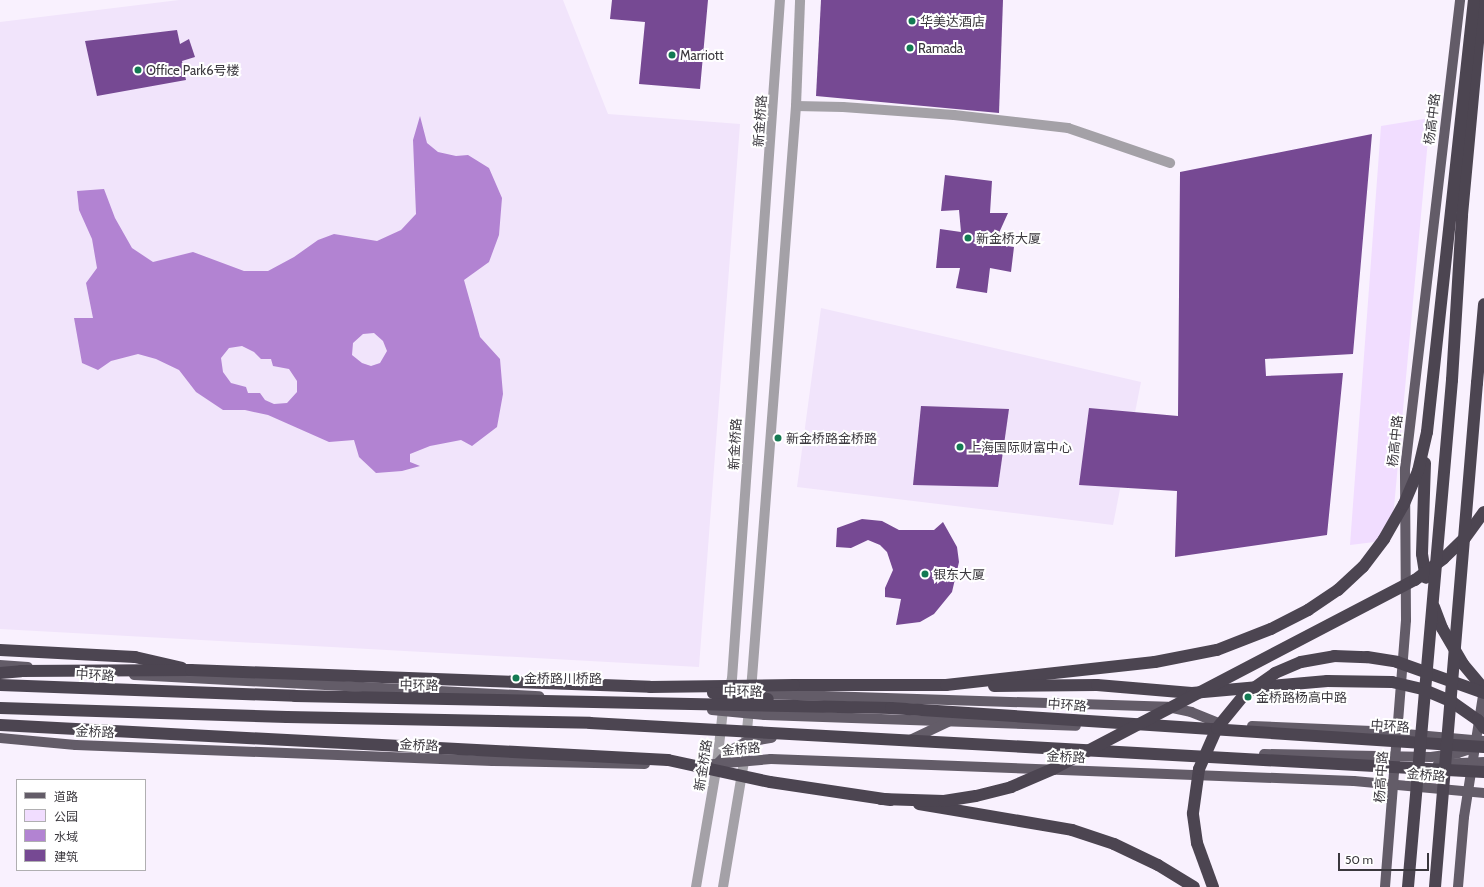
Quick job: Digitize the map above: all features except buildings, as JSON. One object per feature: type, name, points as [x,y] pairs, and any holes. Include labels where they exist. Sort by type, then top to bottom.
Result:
[{"type":"highway","points":[[1474,0],[1427,432],[1421,509],[1422,554],[1429,594],[1442,628],[1463,664],[1484,690]]},
{"type":"highway","points":[[1408,887],[1482,0]]},
{"type":"highway","points":[[1436,887],[1484,304]]},
{"type":"highway","points":[[946,685],[1155,662],[1217,650],[1271,629],[1308,610],[1338,590],[1363,567],[1384,539],[1404,504],[1418,471],[1427,432]]},
{"type":"highway","points":[[881,798],[944,801],[976,796],[1011,787],[1053,769],[1415,580],[1444,558],[1465,538],[1484,512]]},
{"type":"highway","points":[[0,650],[135,658],[191,670]]},
{"type":"highway","points":[[1213,887],[1197,843],[1193,813],[1199,769],[1217,728],[1244,695],[1256,686],[1275,673],[1301,662],[1334,656],[1367,657],[1432,673],[1484,693]]},
{"type":"highway","points":[[0,673],[191,670],[650,687],[1097,685],[1192,693],[1327,681],[1392,682],[1422,689],[1452,702],[1478,720],[1484,728]]},
{"type":"highway","name":"中环路","points":[[0,685],[295,696],[861,707],[1481,743]]},
{"type":"highway","points":[[650,687],[861,707]]},
{"type":"highway","points":[[0,708],[255,717],[590,723],[1484,772]]},
{"type":"highway","points":[[0,725],[668,760],[770,782],[881,798],[1072,830],[1114,844],[1158,865],[1194,887]]},
{"type":"main road","name":"杨高中路","points":[[1385,887],[1406,620],[1405,469],[1460,0]]},
{"type":"main road","points":[[0,664],[186,679],[510,693],[723,710],[748,714],[1157,728],[1220,724],[1398,733],[1481,743]]},
{"type":"main road","points":[[1458,887],[1472,762],[1481,743],[1484,690]]},
{"type":"main road","points":[[723,710],[750,693],[1168,707],[1190,712],[1220,724]]},
{"type":"main road","points":[[717,764],[730,750],[746,742],[763,737],[901,742],[918,737],[950,722]]},
{"type":"main road","name":"金桥路","points":[[0,738],[76,745],[493,761],[717,764],[771,760],[1191,775],[1394,785],[1484,793]]},
{"type":"main road","points":[[1191,775],[1218,759],[1239,754],[1396,758],[1458,753],[1481,743]]},
{"type":"main road","points":[[1394,785],[1403,774],[1413,769],[1484,762]]},
{"type":"street","name":"新金桥路","points":[[696,887],[717,764],[723,710],[732,680],[780,0]]},
{"type":"street","points":[[723,887],[746,742],[796,106],[800,0]]},
{"type":"street","points":[[796,106],[843,107],[954,115],[1068,128],[1170,163]]},
{"type":"shaded area","points":[[179,0],[563,0],[608,114],[740,124],[699,667],[0,629],[0,22]]},
{"type":"shaded area","name":"上海国际财富中心","points":[[821,308],[1141,382],[1113,525],[797,487]]},
{"type":"green space","points":[[1430,118],[1391,540],[1350,545],[1381,126]]},
{"type":"water","points":[[420,116],[427,143],[438,152],[456,156],[468,155],[489,168],[502,198],[499,235],[489,262],[464,280],[480,337],[500,359],[503,394],[497,427],[472,446],[461,440],[430,446],[410,454],[410,462],[420,466],[402,471],[376,473],[359,457],[354,440],[329,442],[268,415],[245,410],[223,410],[196,392],[179,370],[156,359],[138,354],[111,361],[98,370],[82,363],[74,318],[93,318],[86,283],[97,268],[92,239],[79,210],[77,191],[104,189],[115,218],[132,248],[153,262],[193,252],[244,271],[268,271],[294,257],[318,240],[334,234],[377,241],[401,230],[416,214],[413,140]],"holes":[[[374,333],[383,341],[387,351],[380,363],[371,366],[362,363],[352,355],[353,343],[363,334]],[[242,346],[254,352],[261,359],[271,359],[273,366],[289,369],[297,381],[297,392],[287,403],[274,404],[265,400],[260,393],[248,393],[246,387],[231,383],[223,372],[221,358],[229,348]]]},
{"type":"place","name":"华美达酒店","points":[[912,21]]},
{"type":"place","name":"Ramada","points":[[910,48]]},
{"type":"place","name":"Marriott","points":[[672,55]]},
{"type":"place","name":"Office Park6号楼","points":[[138,70]]},
{"type":"place","name":"新金桥大厦","points":[[968,238]]},
{"type":"place","name":"新金桥路金桥路","points":[[778,438]]},
{"type":"place","name":"上海国际财富中心","points":[[960,447]]},
{"type":"place","name":"银东大厦","points":[[925,574]]},
{"type":"place","name":"金桥路川桥路","points":[[516,678]]},
{"type":"place","name":"金桥路杨高中路","points":[[1248,697]]}]
